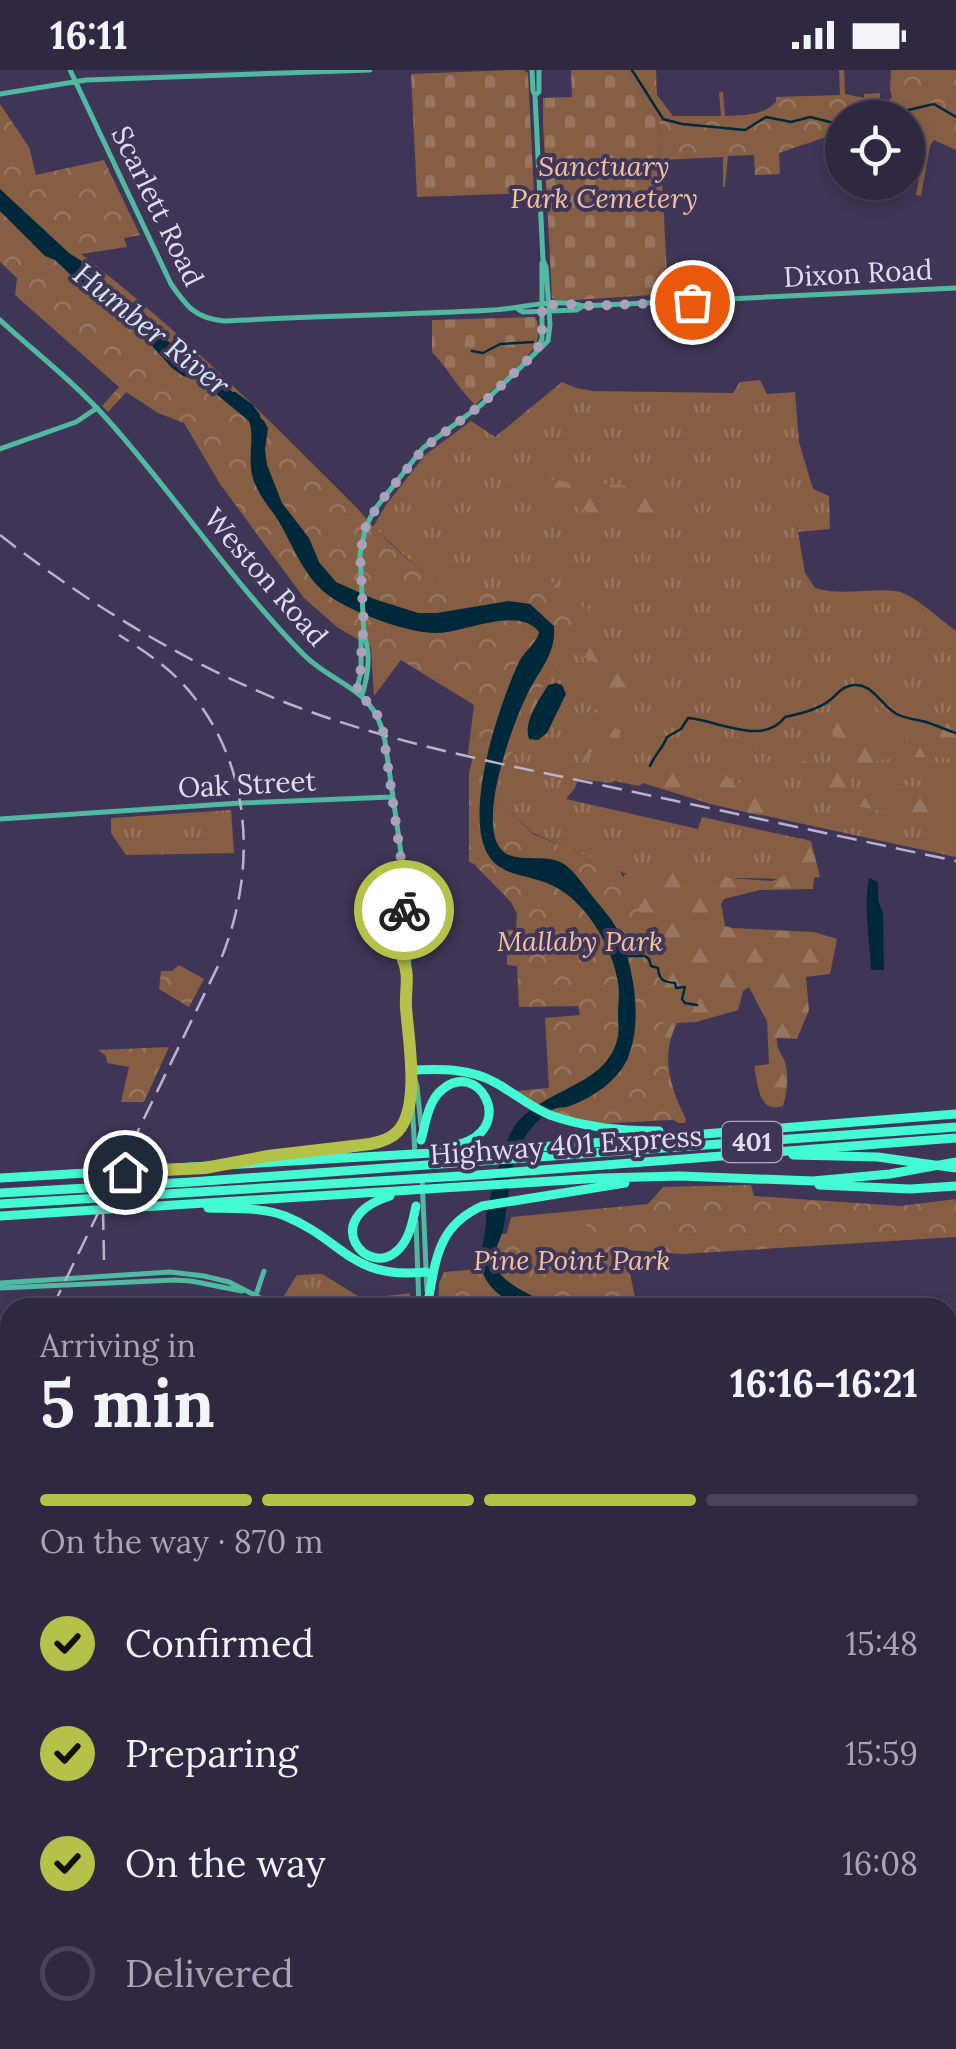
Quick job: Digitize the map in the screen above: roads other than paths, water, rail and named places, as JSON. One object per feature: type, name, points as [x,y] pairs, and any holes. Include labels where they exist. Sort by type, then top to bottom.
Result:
[{"type":"highway","points":[[412,1070],[471,1072],[495,1082],[537,1109],[569,1121],[686,1134]]},
{"type":"highway","points":[[411,1154],[472,1140],[487,1123],[490,1107],[486,1098],[471,1084],[446,1086],[432,1104],[418,1140]]},
{"type":"highway","points":[[205,1168],[380,1142],[396,1133],[404,1122],[410,1088]]},
{"type":"highway","name":"401","points":[[0,1177],[492,1150],[550,1151],[686,1134],[956,1114]]},
{"type":"highway","name":"Highway 401 Express","points":[[0,1204],[550,1151],[956,1127]]},
{"type":"highway","name":"Highway 401 Express","points":[[0,1192],[478,1181],[543,1169],[956,1138]]},
{"type":"highway","points":[[776,1152],[956,1165]]},
{"type":"highway","name":"401","points":[[0,1216],[426,1190],[478,1181],[680,1176],[797,1180],[956,1165]]},
{"type":"highway","points":[[424,1298],[442,1239],[467,1213],[482,1206],[532,1197],[680,1176]]},
{"type":"highway","points":[[797,1180],[808,1184],[892,1188],[956,1186]]},
{"type":"highway","points":[[420,1206],[397,1252],[378,1258],[358,1249],[352,1226],[364,1208],[391,1196],[426,1190]]},
{"type":"highway","points":[[155,1207],[278,1214],[369,1267],[397,1274],[422,1272]]},
{"type":"main road","name":"Scarlett Road","points":[[70,70],[160,261],[186,306],[210,320],[241,320]]},
{"type":"main road","points":[[0,94],[75,81],[370,70]]},
{"type":"main road","points":[[359,694],[364,632],[360,554],[366,526],[424,448],[481,405],[548,341],[535,70]]},
{"type":"main road","name":"Dixon Road","points":[[241,320],[956,288]]},
{"type":"main road","name":"Weston Road","points":[[0,320],[96,408],[270,619],[312,662],[373,707],[382,724],[406,901],[403,960],[407,967],[406,1009],[417,1086],[422,1298]]},
{"type":"main road","points":[[0,449],[76,422],[96,408]]},
{"type":"main road","name":"Oak Street","points":[[0,819],[241,803],[392,798]]},
{"type":"main road","name":"Weston Road","points":[[412,1070],[410,1088],[418,1140]]},
{"type":"main road","points":[[253,1294],[264,1271]]},
{"type":"main road","points":[[0,1286],[170,1272],[229,1282],[261,1298]]},
{"type":"main road","points":[[0,1286],[174,1280],[253,1294]]},
{"type":"water","points":[[0,189],[69,253],[134,304],[164,338],[264,421],[268,428],[267,465],[282,503],[336,582],[418,613],[509,601],[530,604],[554,626],[550,654],[527,695],[506,749],[495,795],[494,834],[506,853],[557,861],[578,877],[617,929],[632,974],[636,1008],[633,1040],[619,1073],[586,1099],[554,1109],[541,1118],[520,1147],[494,1261],[503,1277],[538,1298],[504,1298],[485,1278],[481,1261],[486,1214],[514,1127],[541,1103],[588,1077],[612,1053],[618,1033],[619,990],[605,943],[581,907],[547,883],[503,869],[487,853],[482,839],[480,798],[496,725],[519,662],[539,632],[530,624],[505,620],[448,632],[410,630],[361,613],[323,591],[305,569],[253,479],[249,421],[199,380],[172,368],[132,324],[104,306],[55,260],[45,256],[0,211]]},
{"type":"water","points":[[548,685],[562,685],[566,694],[547,733],[538,740],[529,739],[533,711]]},
{"type":"water","points":[[869,878],[878,882],[884,970],[871,970]]},
{"type":"waterway","points":[[632,70],[663,119],[682,124],[745,130],[766,117],[791,122],[810,117],[825,121]]},
{"type":"waterway","points":[[925,106],[934,104],[956,117]]},
{"type":"waterway","points":[[472,351],[483,353],[500,344],[533,342]]},
{"type":"waterway","name":"Humber River","points":[[234,396],[256,416]]},
{"type":"waterway","points":[[650,766],[667,737],[681,729],[688,718],[739,730],[765,730],[857,685],[869,689],[899,715],[956,733]]},
{"type":"waterway","points":[[628,956],[645,956],[651,966],[658,968],[662,980],[675,983],[676,988],[685,987],[685,1003],[697,1005]]},
{"type":"railway","points":[[0,535],[99,606],[169,647],[242,684],[318,714],[478,759],[956,861]]},
{"type":"railway","points":[[57,1298],[218,966],[240,893],[244,855],[236,781],[205,712],[174,675],[119,635]]},
{"type":"railway","points":[[103,1210],[104,1260]]},
{"type":"park label","name":"Sanctuary Park Cemetery","points":[[604,182]]},
{"type":"park label","name":"Mallaby Park","points":[[580,941]]},
{"type":"park label","name":"Pine Point Park","points":[[572,1260]]}]
